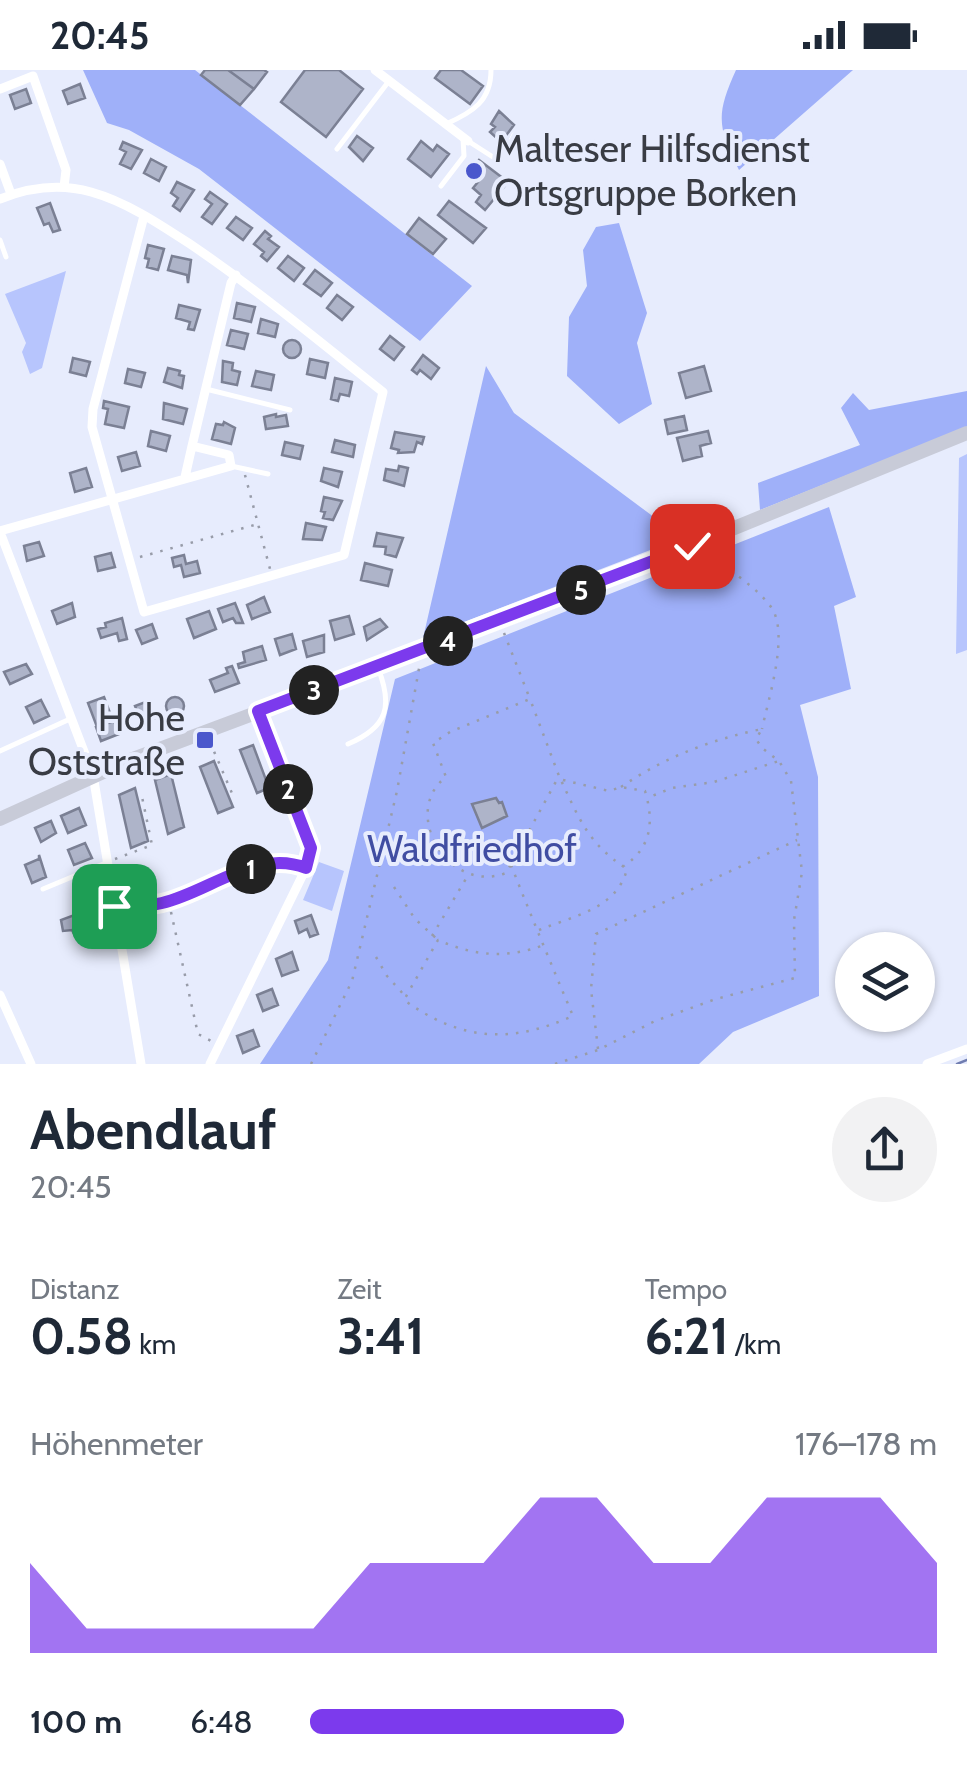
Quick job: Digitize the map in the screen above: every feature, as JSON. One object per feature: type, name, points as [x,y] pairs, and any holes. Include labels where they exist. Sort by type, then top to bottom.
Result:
[{"type":"street","points":[[375,70],[465,138]]},
{"type":"street","points":[[0,89],[33,76],[66,170],[64,187]]},
{"type":"street","points":[[0,164],[11,194]]},
{"type":"street","points":[[0,199],[46,187],[64,187],[91,192],[144,216],[236,275],[382,392],[344,555],[144,612],[92,426],[144,216]]},
{"type":"street","points":[[185,477],[236,275]]},
{"type":"street","points":[[0,819],[93,775],[499,622],[967,433]]},
{"type":"street","points":[[140,1064],[93,775],[0,532],[112,497],[232,466],[229,455],[192,446]]},
{"type":"street","points":[[210,1064],[306,868],[311,848],[258,711]]},
{"type":"street","points":[[114,906],[168,901],[267,863],[293,863],[306,868]]},
{"type":"street","points":[[0,995],[31,1064]]},
{"type":"street","points":[[927,1064],[967,1049]]},
{"type":"lane","points":[[446,124],[465,116],[484,99],[491,88],[491,70]]},
{"type":"lane","points":[[337,148],[389,81]]},
{"type":"lane","points":[[442,186],[464,156],[465,138],[496,158],[506,150],[514,134]]},
{"type":"lane","points":[[0,240],[6,257]]},
{"type":"lane","points":[[206,389],[290,410]]},
{"type":"lane","points":[[232,466],[268,474]]},
{"type":"lane","points":[[348,744],[379,725],[388,694],[377,667]]},
{"type":"lane","points":[[0,751],[70,719]]},
{"type":"lane","points":[[42,889],[108,862]]},
{"type":"path","points":[[244,469],[272,578]]},
{"type":"path","points":[[129,560],[258,524]]},
{"type":"path","points":[[555,1064],[598,1050],[655,1021],[795,978],[794,920],[802,872],[790,781],[778,761],[756,739],[762,729],[776,664],[778,631],[774,610],[705,550]]},
{"type":"path","points":[[499,622],[582,827],[592,842],[627,869],[616,895],[537,931]]},
{"type":"path","points":[[311,1064],[352,981],[398,791],[420,662]]},
{"type":"path","points":[[530,699],[450,732],[433,744],[446,777],[429,797],[430,823],[443,856],[456,870],[468,875],[493,878],[506,873],[560,778]]},
{"type":"path","points":[[560,778],[609,792],[679,753],[762,729]]},
{"type":"path","points":[[206,731],[234,798]]},
{"type":"path","points":[[648,798],[672,788],[714,782],[778,761]]},
{"type":"path","points":[[621,786],[645,791],[652,814],[650,835],[635,859],[623,866]]},
{"type":"path","points":[[108,862],[152,844],[141,792]]},
{"type":"path","points":[[598,1050],[592,989],[596,934],[798,839]]},
{"type":"path","points":[[438,940],[404,1000],[422,1013],[475,1033],[514,1035],[544,1029],[572,1016],[511,864]]},
{"type":"path","points":[[432,936],[468,875]]},
{"type":"path","points":[[394,886],[415,920],[438,940],[495,955],[544,946]]},
{"type":"path","points":[[168,901],[198,1034],[219,1045]]},
{"type":"path","points":[[376,957],[406,997]]},
{"type":"shaded area","points":[[66,271],[42,368],[30,374],[22,352],[26,343],[5,294]]},
{"type":"shaded area","points":[[967,454],[967,650],[956,654],[959,458]]},
{"type":"shaded area","points":[[319,862],[344,871],[332,911],[303,900]]},
{"type":"green space","points":[[83,70],[195,70],[472,286],[420,341],[199,169],[129,130],[107,123]]},
{"type":"green space","points":[[736,70],[853,70],[739,170],[726,142],[722,120],[725,98]]},
{"type":"green space","points":[[619,223],[647,313],[637,343],[652,404],[619,424],[567,376],[569,317],[587,286],[583,250],[596,227]]},
{"type":"green space","points":[[486,366],[514,413],[670,529],[671,542],[423,638]]},
{"type":"green space","points":[[967,391],[967,427],[760,510],[758,483],[860,445],[841,408],[853,393],[869,410]]},
{"type":"green space","name":"Waldfriedhof","points":[[829,507],[856,597],[834,606],[851,689],[800,705],[818,777],[819,996],[733,1032],[699,1064],[260,1064],[328,960],[395,679]]},
{"type":"building","points":[[205,70],[228,70],[254,89],[240,105],[201,75]]},
{"type":"building","points":[[228,70],[264,70],[267,72],[254,89]]},
{"type":"building","points":[[305,70],[339,70],[363,89],[326,137],[281,102]]},
{"type":"building","points":[[441,70],[461,70],[483,86],[470,104],[435,78]]},
{"type":"building","points":[[80,84],[85,98],[68,104],[63,91]]},
{"type":"building","points":[[26,89],[31,103],[15,109],[10,95]]},
{"type":"building","points":[[499,111],[514,125],[501,142],[490,132]]},
{"type":"building","points":[[357,136],[373,148],[363,161],[349,147]]},
{"type":"building","points":[[421,141],[433,151],[437,145],[449,154],[431,177],[408,159]]},
{"type":"building","points":[[123,142],[142,150],[131,169],[120,164],[126,152],[120,149]]},
{"type":"building","points":[[151,159],[166,167],[159,181],[144,173]]},
{"type":"building","points":[[479,160],[508,182],[485,210],[476,202],[481,195],[473,188],[478,182],[468,174]]},
{"type":"building","points":[[177,182],[194,190],[180,211],[173,206],[178,198],[171,193]]},
{"type":"building","points":[[210,192],[227,204],[212,224],[202,217],[212,204],[205,199]]},
{"type":"building","points":[[449,201],[486,228],[473,243],[438,215]]},
{"type":"building","points":[[50,203],[60,230],[53,232],[49,223],[44,225],[37,208]]},
{"type":"building","points":[[236,217],[252,228],[243,240],[227,228]]},
{"type":"building","points":[[419,218],[446,239],[433,254],[407,234]]},
{"type":"building","points":[[265,231],[271,236],[268,239],[279,247],[267,261],[261,256],[264,252],[254,244]]},
{"type":"building","points":[[148,245],[164,249],[158,270],[147,267]]},
{"type":"building","points":[[172,256],[191,260],[188,283],[187,275],[168,270]]},
{"type":"building","points":[[288,256],[304,268],[294,281],[278,268]]},
{"type":"building","points":[[315,270],[332,283],[321,296],[304,284]]},
{"type":"building","points":[[337,295],[353,307],[342,320],[327,308]]},
{"type":"building","points":[[237,303],[255,307],[251,322],[234,318]]},
{"type":"building","points":[[179,305],[200,310],[194,330],[188,329],[190,322],[176,318]]},
{"type":"building","points":[[261,319],[278,324],[275,337],[258,333]]},
{"type":"building","points":[[231,330],[248,334],[244,349],[227,345]]},
{"type":"building","points":[[390,336],[404,347],[394,360],[380,349]]},
{"type":"building","points":[[292,340],[299,342],[299,356],[292,358],[285,356],[283,349],[285,342]]},
{"type":"building","points":[[423,355],[439,368],[431,379],[420,370],[417,374],[412,370]]},
{"type":"building","points":[[73,358],[90,362],[86,376],[70,372]]},
{"type":"building","points":[[310,359],[328,363],[325,378],[307,374]]},
{"type":"building","points":[[223,361],[233,363],[232,370],[240,372],[237,385],[222,382]]},
{"type":"building","points":[[704,366],[711,391],[686,398],[679,373]]},
{"type":"building","points":[[168,368],[184,376],[182,388],[164,382]]},
{"type":"building","points":[[128,369],[145,373],[141,387],[125,383]]},
{"type":"building","points":[[256,371],[274,375],[271,390],[252,386]]},
{"type":"building","points":[[335,378],[352,382],[349,396],[340,394],[338,401],[331,399]]},
{"type":"building","points":[[104,401],[129,407],[124,428],[105,424],[108,409],[103,408]]},
{"type":"building","points":[[164,403],[187,409],[183,424],[163,419]]},
{"type":"building","points":[[286,415],[288,426],[266,429],[264,417]]},
{"type":"building","points":[[684,416],[687,430],[668,434],[665,420]]},
{"type":"building","points":[[224,422],[235,428],[231,444],[212,439],[216,424]]},
{"type":"building","points":[[151,431],[170,436],[166,451],[148,446]]},
{"type":"building","points":[[708,431],[711,443],[700,446],[702,456],[683,461],[677,438]]},
{"type":"building","points":[[395,432],[424,437],[422,444],[417,442],[414,452],[398,453],[399,450],[391,448]]},
{"type":"building","points":[[335,440],[355,445],[353,457],[332,452]]},
{"type":"building","points":[[285,442],[303,446],[300,459],[282,455]]},
{"type":"building","points":[[136,452],[140,466],[122,471],[118,457]]},
{"type":"building","points":[[399,466],[408,468],[404,486],[384,480],[386,469],[398,471]]},
{"type":"building","points":[[86,468],[92,487],[75,492],[70,473]]},
{"type":"building","points":[[324,468],[342,472],[338,487],[321,481]]},
{"type":"building","points":[[324,497],[342,501],[333,520],[323,518]]},
{"type":"building","points":[[306,523],[326,527],[322,540],[303,539]]},
{"type":"building","points":[[377,533],[403,538],[396,557],[385,554],[386,547],[374,546]]},
{"type":"building","points":[[39,542],[44,556],[27,561],[24,546]]},
{"type":"building","points":[[111,553],[115,567],[98,571],[95,557]]},
{"type":"building","points":[[184,555],[186,564],[197,561],[200,573],[184,577],[181,565],[174,567],[172,558]]},
{"type":"building","points":[[365,563],[392,570],[388,586],[361,580]]},
{"type":"building","points":[[264,597],[270,612],[252,619],[247,605]]},
{"type":"building","points":[[72,603],[75,617],[57,624],[52,611]]},
{"type":"building","points":[[235,603],[243,623],[236,623],[233,618],[223,622],[218,609]]},
{"type":"building","points":[[209,611],[216,629],[194,638],[187,619]]},
{"type":"building","points":[[349,616],[354,634],[335,640],[330,621]]},
{"type":"building","points":[[122,618],[127,639],[119,641],[117,633],[101,638],[98,629]]},
{"type":"building","points":[[380,619],[387,627],[367,640],[364,627]]},
{"type":"building","points":[[152,624],[157,638],[142,644],[136,630]]},
{"type":"building","points":[[292,634],[296,649],[280,655],[275,639]]},
{"type":"building","points":[[324,635],[324,652],[307,657],[303,641]]},
{"type":"building","points":[[262,646],[266,660],[239,668],[238,664],[245,662],[243,652]]},
{"type":"building","points":[[26,664],[32,674],[10,684],[4,672]]},
{"type":"building","points":[[232,666],[239,683],[215,692],[210,680],[228,673],[226,668]]},
{"type":"building","points":[[104,697],[113,721],[97,727],[88,703]]},
{"type":"building","points":[[175,697],[184,706],[175,715],[166,706]]},
{"type":"building","points":[[41,700],[49,716],[34,723],[26,707]]},
{"type":"building","points":[[148,701],[155,718],[142,723],[135,706]]},
{"type":"building","points":[[114,721],[119,734],[101,741],[96,727]]},
{"type":"building","points":[[253,745],[269,788],[257,793],[240,750]]},
{"type":"building","points":[[214,761],[233,807],[218,813],[200,767]]},
{"type":"building","points":[[171,774],[184,827],[168,834],[155,780]]},
{"type":"building","points":[[135,788],[148,841],[131,848],[119,795]]},
{"type":"building","points":[[496,798],[502,802],[507,816],[482,828],[472,804]]},
{"type":"building","points":[[79,808],[86,825],[68,833],[61,816]]},
{"type":"building","points":[[51,821],[56,833],[41,842],[35,828]]},
{"type":"building","points":[[85,843],[92,858],[74,865],[68,850]]},
{"type":"building","points":[[39,855],[46,877],[32,883],[25,865],[39,859]]},
{"type":"building","points":[[77,914],[83,929],[82,934],[75,936],[72,930],[63,931],[61,920]]},
{"type":"building","points":[[311,915],[318,934],[310,937],[307,929],[299,933],[295,921]]},
{"type":"building","points":[[292,952],[298,970],[282,976],[276,959]]},
{"type":"building","points":[[272,989],[278,1005],[263,1011],[257,995]]},
{"type":"building","points":[[253,1030],[259,1046],[243,1053],[237,1036]]},
{"type":"waterway","points":[[957,1064],[967,1060]]},
{"type":"place","name":"Malteser Hilfsdienst Ortsgruppe Borken","points":[[474,171]]},
{"type":"place","name":"Hohe Oststraße","points":[[205,740]]},
{"type":"route","points":[[114,906],[160,904],[267,863],[279,861],[306,868],[311,848],[258,711],[692,546]]}]
